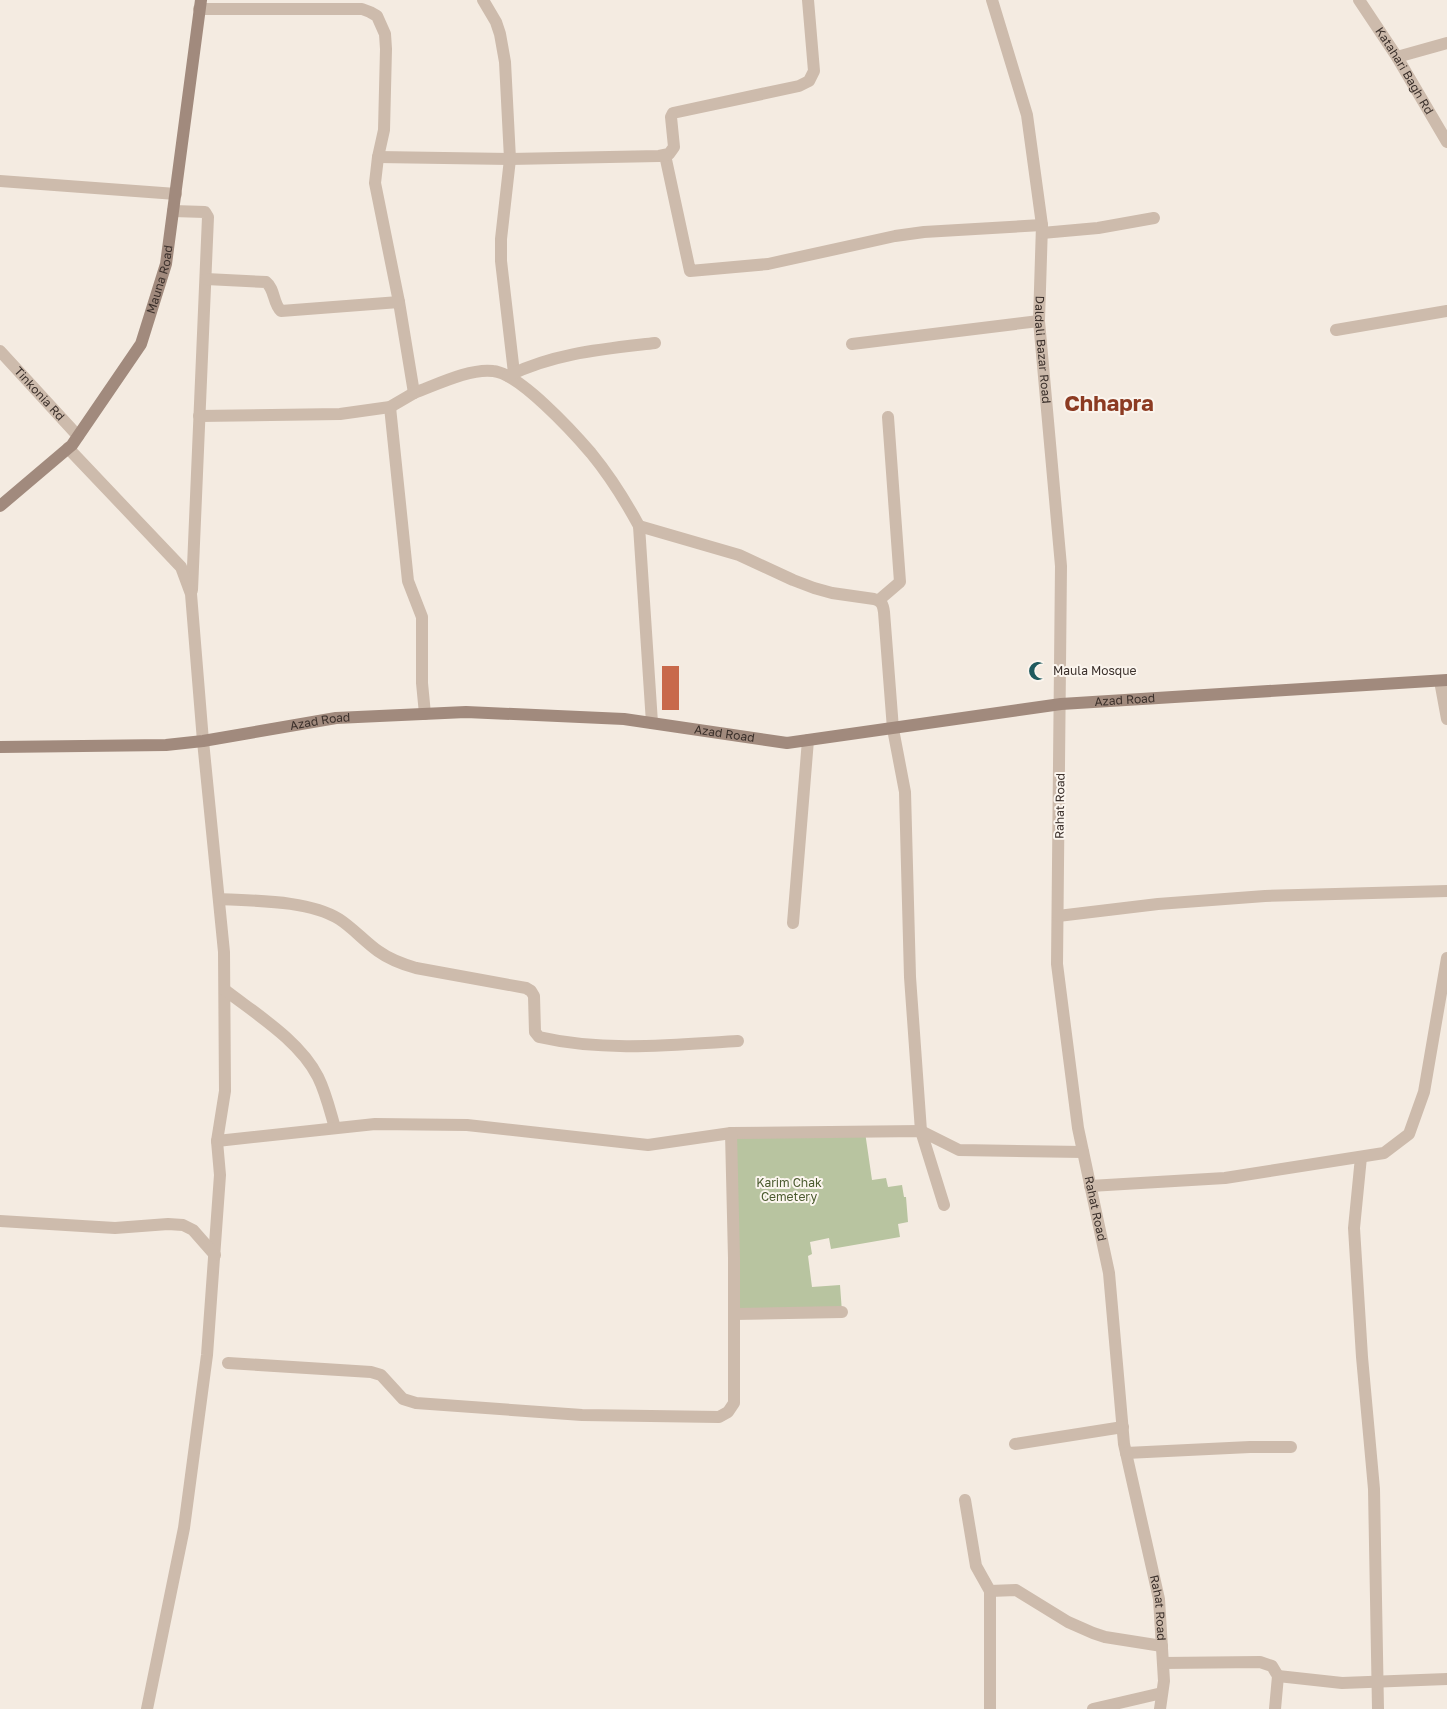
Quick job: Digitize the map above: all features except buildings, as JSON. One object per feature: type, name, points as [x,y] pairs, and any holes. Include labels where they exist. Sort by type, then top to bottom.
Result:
[{"type":"street","points":[[483,0],[496,22],[503,46],[510,159],[502,222],[501,261],[511,375]]},
{"type":"street","points":[[378,157],[510,159],[665,155],[672,151],[674,147],[671,117],[673,113],[799,86],[809,81],[814,72],[808,0]]},
{"type":"street","name":"Daldali Bazar Road","points":[[992,0],[1028,115],[1042,229],[1039,321],[1061,566],[1061,704]]},
{"type":"street","name":"Katahari Bagh Rd","points":[[1359,0],[1397,57],[1446,137]]},
{"type":"street","points":[[200,5],[362,9],[377,16],[385,34],[386,49],[384,130],[375,172],[377,199],[399,302],[414,393]]},
{"type":"street","name":"Mauna Road","points":[[0,506],[68,448],[141,344],[166,264],[200,5]]},
{"type":"street","points":[[1397,57],[1447,43]]},
{"type":"street","points":[[665,155],[690,270],[768,264],[895,236],[924,232],[1098,228],[1154,218]]},
{"type":"street","points":[[0,182],[176,194]]},
{"type":"street","points":[[147,1709],[184,1528],[207,1355],[220,1175],[217,1141],[225,1091],[224,952],[203,741],[191,594],[208,214],[205,212],[173,211]]},
{"type":"street","points":[[206,279],[266,282],[270,286],[277,307],[281,311],[399,302]]},
{"type":"street","points":[[1336,330],[1447,311]]},
{"type":"street","points":[[852,344],[1039,321]]},
{"type":"street","points":[[511,375],[538,362],[558,357],[655,343]]},
{"type":"street","name":"Tinkonia Rd","points":[[0,351],[78,436]]},
{"type":"street","points":[[199,416],[340,414],[390,407],[414,393],[481,371],[495,370],[511,375],[541,402],[591,454],[626,501],[639,526],[652,723]]},
{"type":"street","points":[[390,407],[408,582],[422,617],[422,683],[425,714]]},
{"type":"street","points":[[879,600],[900,582],[888,417]]},
{"type":"street","points":[[68,448],[180,567],[191,594]]},
{"type":"street","points":[[639,526],[739,555],[814,588],[879,600]]},
{"type":"street","points":[[879,600],[884,612],[893,729],[905,792],[910,976],[921,1131],[944,1205]]},
{"type":"street","points":[[1444,681],[1447,719]]},
{"type":"street","name":"Azad Road","points":[[0,747],[166,745],[203,741],[336,718],[466,712],[624,719],[787,743],[1061,704],[1444,681]]},
{"type":"street","name":"Rahat Road","points":[[1061,704],[1058,964],[1078,1128],[1109,1273],[1126,1453],[1159,1599],[1164,1681],[1160,1709]]},
{"type":"street","points":[[794,923],[808,740]]},
{"type":"street","points":[[1058,916],[1158,904],[1265,896],[1447,891]]},
{"type":"street","points":[[219,899],[279,902],[306,907],[339,919],[377,950],[401,963],[416,968],[526,988],[534,996],[535,1032],[539,1037],[592,1045],[623,1046],[666,1046],[738,1041]]},
{"type":"street","points":[[1090,1186],[1225,1178],[1384,1153],[1409,1134],[1424,1092],[1447,958]]},
{"type":"street","points":[[225,990],[290,1041],[306,1058],[317,1076],[335,1128]]},
{"type":"street","points":[[217,1141],[375,1124],[467,1125],[648,1144],[731,1133],[921,1131],[959,1150],[1083,1152]]},
{"type":"street","points":[[228,1363],[371,1372],[382,1375],[403,1399],[416,1403],[582,1415],[719,1417],[728,1412],[734,1403],[731,1133]]},
{"type":"street","points":[[1361,1157],[1354,1228],[1362,1357],[1374,1489],[1378,1709]]},
{"type":"street","points":[[0,1221],[115,1228],[168,1224],[183,1225],[193,1230],[215,1255]]},
{"type":"street","points":[[734,1314],[842,1312]]},
{"type":"street","points":[[1014,1444],[1123,1427]]},
{"type":"street","points":[[1126,1453],[1291,1447]]},
{"type":"street","points":[[965,1500],[976,1566],[990,1592],[990,1709]]},
{"type":"street","points":[[990,1592],[1016,1590],[1068,1622],[1093,1633],[1105,1637],[1162,1646]]},
{"type":"street","points":[[1163,1663],[1260,1662],[1272,1666],[1278,1676],[1275,1709]]},
{"type":"street","points":[[1278,1676],[1342,1683],[1447,1679]]},
{"type":"street","points":[[1093,1709],[1162,1693]]},
{"type":"green space","name":"Karim Chak Cemetery","points":[[865,1132],[872,1180],[886,1178],[888,1187],[902,1185],[904,1197],[906,1197],[908,1222],[898,1224],[900,1237],[831,1249],[829,1238],[810,1242],[812,1254],[808,1256],[812,1287],[840,1285],[842,1312],[734,1314],[731,1133]]},
{"type":"place","name":"Maula Mosque","points":[[1038,671]]},
{"type":"district","name":"Chhapra","points":[[1109,403]]}]
